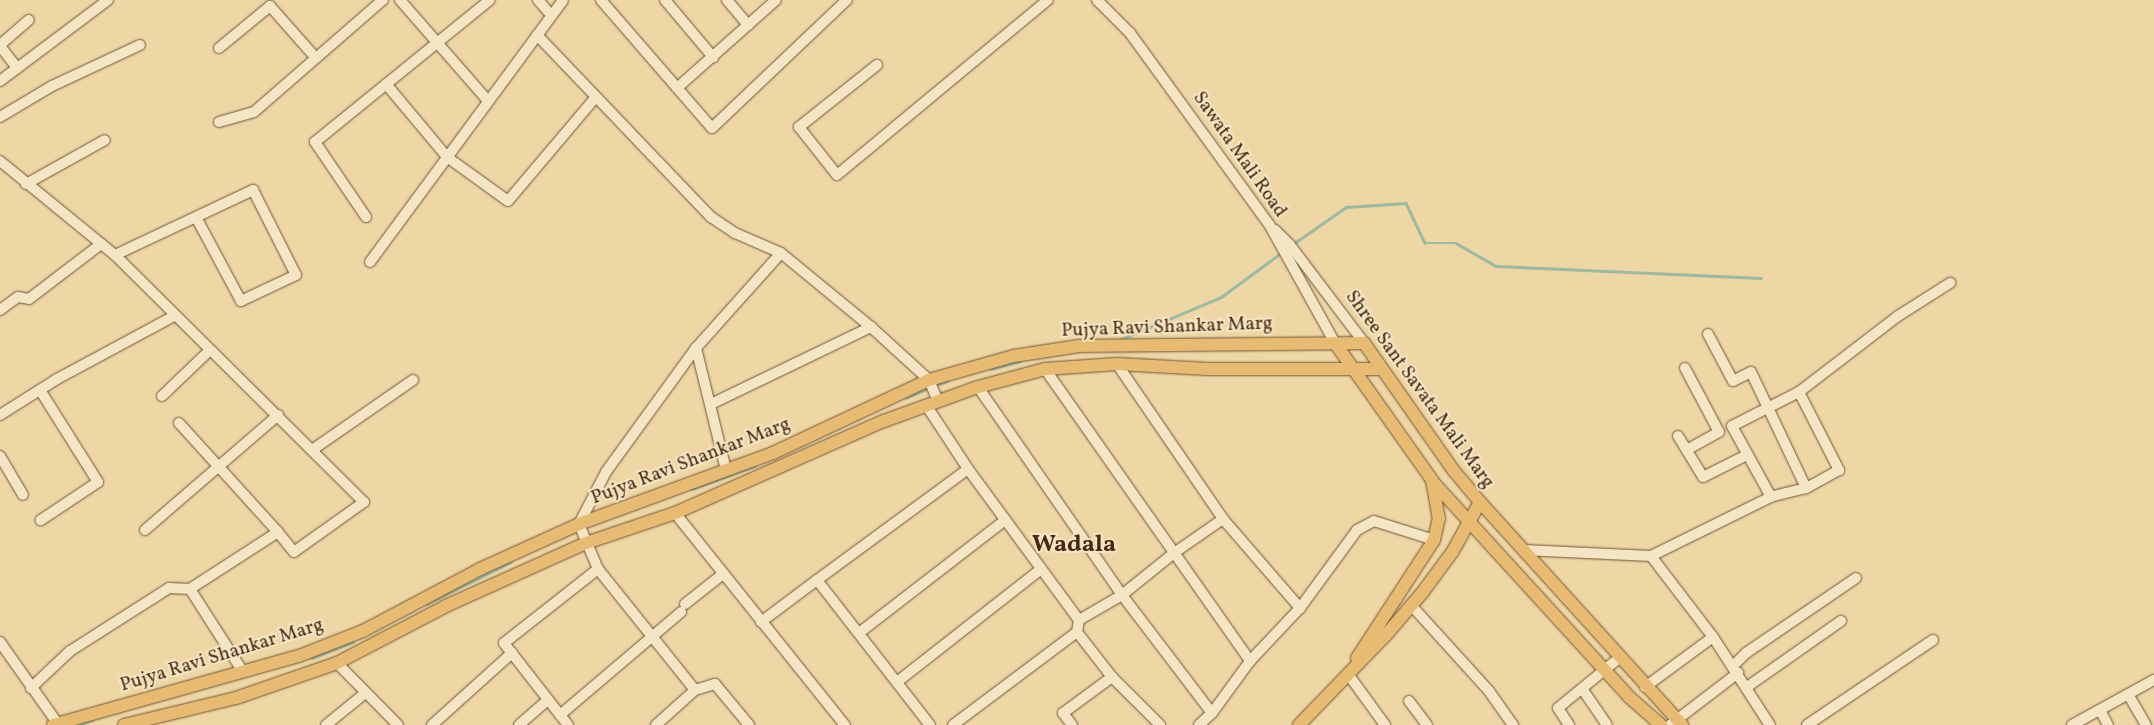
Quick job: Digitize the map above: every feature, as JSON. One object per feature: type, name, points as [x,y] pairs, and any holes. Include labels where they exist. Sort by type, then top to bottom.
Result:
[{"type":"main road","name":"Shree Sant Savata Mali Marg","points":[[1336,343],[1350,368],[1432,480],[1439,518],[1434,540],[1376,624],[1348,674]]},
{"type":"main road","name":"Pujya Ravi Shankar Marg","points":[[62,724],[299,656],[362,631],[480,569],[579,524],[787,447],[929,380],[1014,356],[1079,346],[1364,343]]},
{"type":"main road","name":"Shree Sant Savata Mali Marg","points":[[1299,725],[1411,605],[1453,551],[1480,502],[1454,471],[1364,343]]},
{"type":"main road","points":[[124,725],[236,698],[337,663],[448,605],[586,543],[675,513],[932,403],[978,387],[1045,369],[1118,364],[1208,369],[1381,369]]},
{"type":"main road","points":[[1432,480],[1629,698],[1661,725]]},
{"type":"main road","points":[[1480,502],[1675,723]]},
{"type":"street","points":[[0,81],[108,0]]},
{"type":"street","points":[[219,122],[254,112],[315,57],[383,0]]},
{"type":"street","points":[[400,0],[488,102]]},
{"type":"street","points":[[366,217],[314,142],[490,0]]},
{"type":"street","points":[[538,0],[551,16]]},
{"type":"street","points":[[370,262],[562,0]]},
{"type":"street","points":[[601,0],[712,128],[847,0]]},
{"type":"street","points":[[664,0],[713,56]]},
{"type":"street","points":[[727,0],[748,25]]},
{"type":"street","points":[[677,88],[776,0]]},
{"type":"street","points":[[877,65],[799,127],[836,175],[1048,0]]},
{"type":"street","name":"Sawata Mali Road","points":[[1097,0],[1130,33],[1269,224],[1336,343]]},
{"type":"street","points":[[219,48],[270,6],[315,57]]},
{"type":"street","points":[[17,68],[0,46],[29,20]]},
{"type":"street","points":[[537,35],[711,217],[735,233],[781,253],[871,327],[929,380],[932,403],[968,470],[1078,620],[1078,632],[1112,677],[1160,725]]},
{"type":"street","points":[[0,117],[52,86],[140,45]]},
{"type":"street","points":[[386,84],[447,157],[508,202],[596,97]]},
{"type":"street","points":[[26,184],[104,140]]},
{"type":"street","points":[[0,161],[115,255],[174,316],[278,415],[364,502],[294,552],[179,423]]},
{"type":"street","points":[[115,255],[253,190],[296,275],[241,300],[196,217]]},
{"type":"street","name":"Shree Sant Savata Mali Marg","points":[[1269,224],[1290,245],[1364,343]]},
{"type":"street","points":[[0,310],[18,297],[29,299],[101,244]]},
{"type":"street","points":[[695,690],[598,569],[579,524],[606,472],[696,348],[781,253]]},
{"type":"street","points":[[1771,497],[1732,426],[1799,392],[1898,316],[1950,283]]},
{"type":"street","points":[[0,415],[40,390],[174,316]]},
{"type":"street","points":[[710,404],[871,327]]},
{"type":"street","points":[[1708,334],[1733,381],[1751,372],[1806,488]]},
{"type":"street","points":[[696,348],[726,470]]},
{"type":"street","points":[[162,396],[210,350]]},
{"type":"street","points":[[1118,364],[1223,519],[1300,608]]},
{"type":"street","points":[[1685,368],[1719,432],[1687,450]]},
{"type":"street","points":[[1045,369],[1250,661]]},
{"type":"street","points":[[312,450],[413,380]]},
{"type":"street","points":[[978,387],[1122,595],[1212,714]]},
{"type":"street","points":[[40,390],[98,482],[41,520]]},
{"type":"street","points":[[1523,550],[1651,556],[1771,497],[1806,488],[1839,470],[1799,392]]},
{"type":"street","points":[[145,530],[278,415]]},
{"type":"street","points":[[1678,436],[1703,477],[1747,454]]},
{"type":"street","points":[[0,456],[23,495]]},
{"type":"street","points":[[761,622],[968,470]]},
{"type":"street","points":[[675,513],[845,725]]},
{"type":"street","points":[[1078,620],[1122,595],[1174,552],[1223,519]]},
{"type":"street","points":[[859,633],[1005,520]]},
{"type":"street","points":[[1199,725],[1212,714],[1250,661],[1300,608],[1357,530],[1374,521],[1434,540]]},
{"type":"street","points":[[30,688],[70,652],[118,618],[168,588],[190,589],[278,532]]},
{"type":"street","points":[[1651,556],[1713,637],[1770,725]]},
{"type":"street","points":[[568,725],[504,644],[598,569]]},
{"type":"street","points":[[897,682],[1040,570]]},
{"type":"street","points":[[560,715],[723,574]]},
{"type":"street","points":[[1675,723],[1735,670],[1746,653],[1856,578]]},
{"type":"street","points":[[817,580],[930,725]]},
{"type":"street","points":[[190,589],[243,672]]},
{"type":"street","points":[[1411,605],[1489,691],[1513,725]]},
{"type":"street","points":[[1747,687],[1841,621]]},
{"type":"street","points":[[953,725],[1078,632]]},
{"type":"street","points":[[1645,687],[1713,637]]},
{"type":"street","points":[[1807,725],[1933,640]]},
{"type":"street","points":[[0,642],[30,688],[62,724]]},
{"type":"street","points":[[432,725],[512,653]]},
{"type":"street","points":[[1569,725],[1558,708],[1583,690],[1619,658]]},
{"type":"street","points":[[337,663],[364,694],[398,725]]},
{"type":"street","points":[[1348,674],[1384,725]]},
{"type":"street","points":[[1072,725],[1063,714],[1112,677]]},
{"type":"street","points":[[2072,725],[2154,680]]},
{"type":"street","points":[[656,725],[695,690],[715,684],[748,725]]},
{"type":"street","points":[[1583,690],[1607,725]]},
{"type":"street","points":[[326,725],[364,694]]},
{"type":"street","points":[[2128,694],[2146,725]]},
{"type":"street","points":[[519,725],[548,700]]},
{"type":"street","points":[[1409,701],[1427,725]]},
{"type":"street","points":[[2100,710],[2108,725]]},
{"type":"waterway","points":[[1293,244],[1346,207],[1406,203],[1425,243],[1456,243],[1496,266],[1761,278]]},
{"type":"waterway","points":[[1117,341],[1221,297],[1281,253]]},
{"type":"waterway","points":[[991,369],[1020,361]]},
{"type":"waterway","points":[[934,386],[947,381]]},
{"type":"waterway","points":[[906,398],[928,388]]},
{"type":"waterway","points":[[692,489],[755,466]]},
{"type":"waterway","points":[[427,604],[511,562]]},
{"type":"waterway","points":[[312,658],[353,642]]},
{"type":"waterway","points":[[77,725],[92,720]]},
{"type":"district","name":"Wadala","points":[[1074,546]]}]
